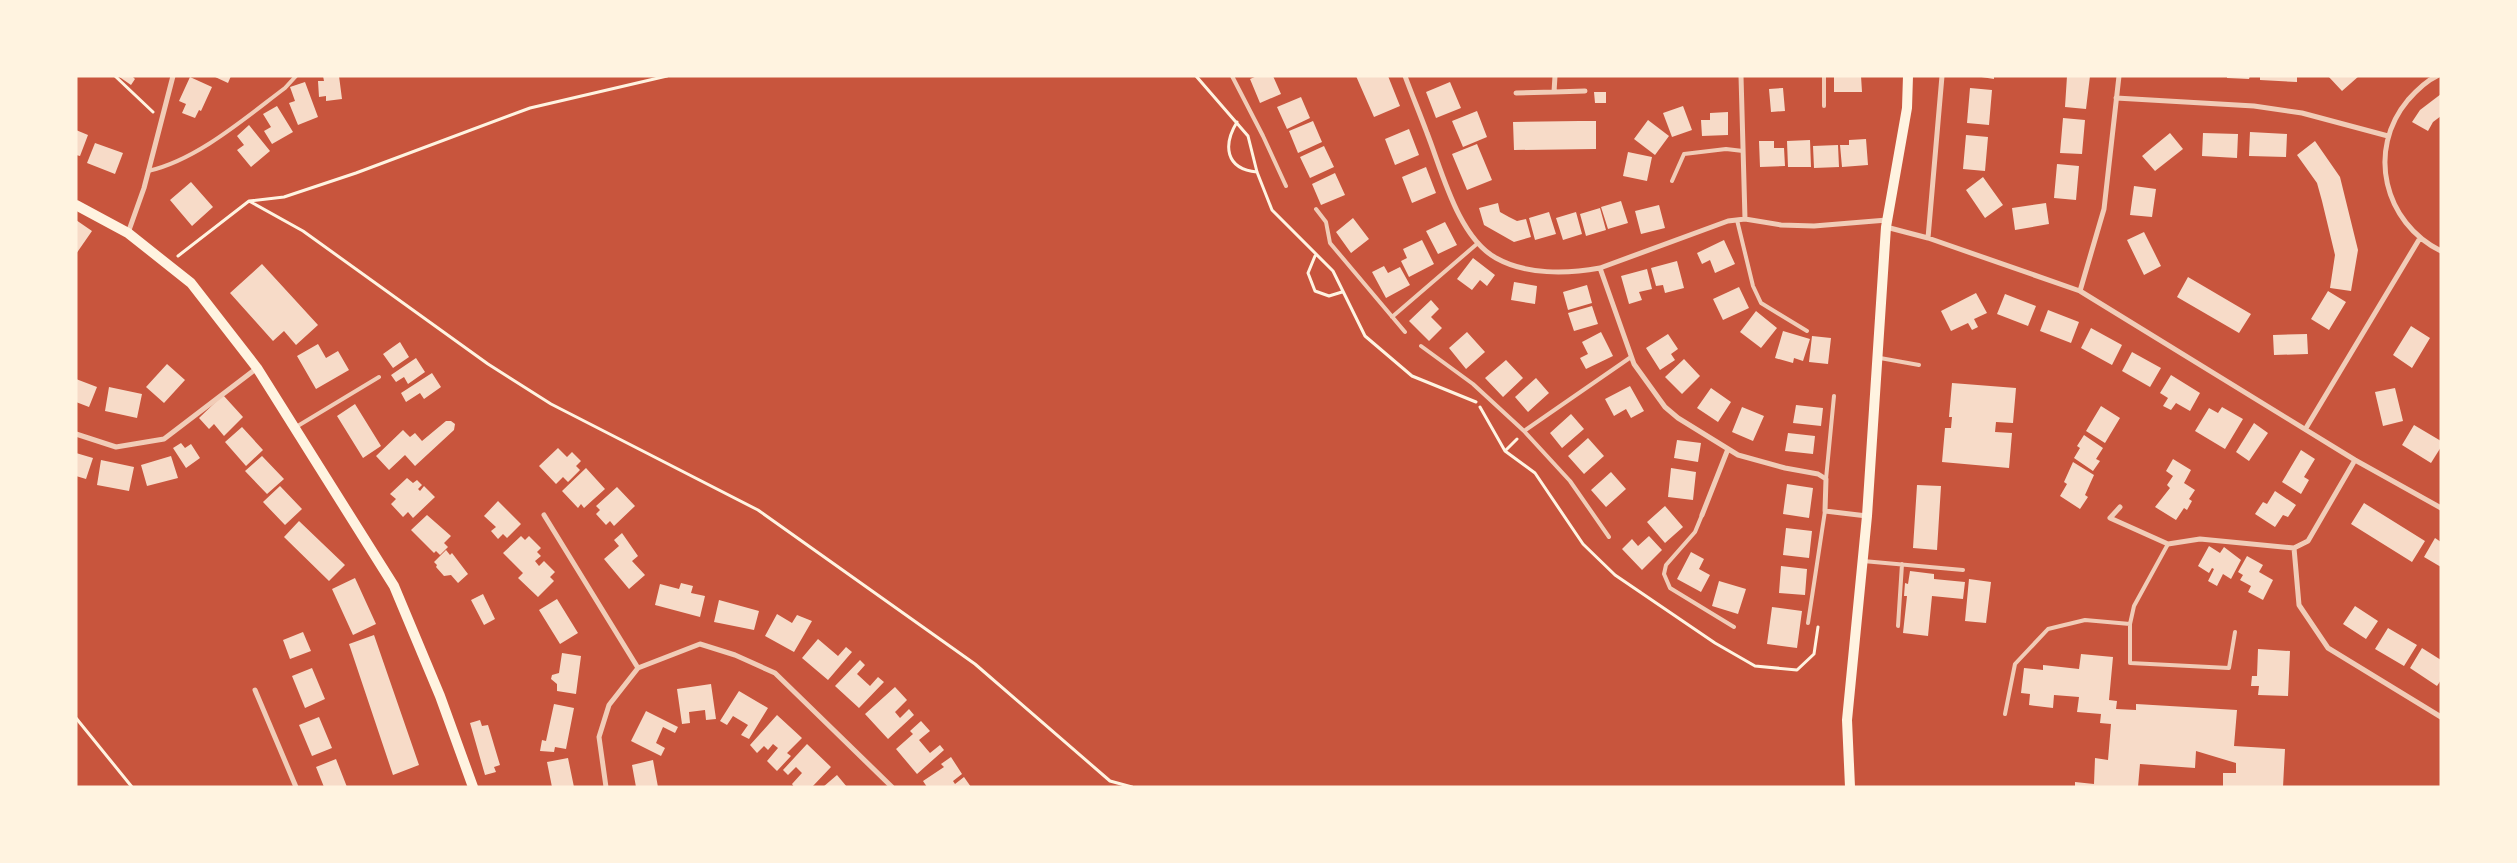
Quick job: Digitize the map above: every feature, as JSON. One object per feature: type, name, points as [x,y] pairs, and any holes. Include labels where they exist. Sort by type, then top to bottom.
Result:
[{"type":"main road","points":[[1850,787],[1847,720],[1867,516],[1886,223],[1907,108],[1908,76]]},
{"type":"main road","points":[[76,205],[128,233],[191,283],[257,368],[394,586],[440,696],[472,787]]},
{"type":"street","points":[[128,233],[148,171],[173,76]]},
{"type":"street","points":[[1405,76],[1448,189],[1467,228],[1478,243],[1496,258],[1541,271],[1584,271],[1600,268],[1678,238],[1737,220],[1745,219],[1781,225],[1814,226],[1886,223],[2080,292],[2306,428],[2355,460],[2441,508]]},
{"type":"street","points":[[1554,76],[1554,92]]},
{"type":"street","points":[[1741,76],[1745,219]]},
{"type":"street","points":[[1928,238],[1942,76]]},
{"type":"street","points":[[2080,292],[2104,209],[2118,76]]},
{"type":"street","points":[[2437,76],[2429,78],[2402,107],[2388,136],[2384,168],[2389,192],[2398,214],[2420,238],[2441,251]]},
{"type":"street","points":[[1516,93],[1585,91]]},
{"type":"street","points":[[2116,98],[2254,106],[2302,113],[2388,136]]},
{"type":"street","points":[[2306,428],[2420,238]]},
{"type":"street","points":[[1600,268],[1631,357],[1648,385],[1665,407],[1678,418],[1738,455],[1763,463],[1818,474],[1826,479],[1825,511],[1867,516]]},
{"type":"street","points":[[76,434],[116,447],[164,439],[257,368]]},
{"type":"street","points":[[1702,516],[1728,449]]},
{"type":"street","points":[[2120,507],[2110,518],[2168,544],[2200,539],[2294,548],[2308,541],[2355,460]]},
{"type":"street","points":[[544,515],[638,668]]},
{"type":"street","points":[[2294,548],[2300,605],[2328,648],[2441,717]]},
{"type":"street","points":[[606,787],[599,736],[609,705],[638,668],[700,644],[735,655],[775,673],[892,787]]},
{"type":"street","points":[[256,690],[296,787]]},
{"type":"lane","points":[[148,171],[168,167],[202,147],[285,88],[296,76]]},
{"type":"lane","points":[[1232,76],[1264,136],[1286,186]]},
{"type":"lane","points":[[1824,76],[1824,106]]},
{"type":"lane","points":[[1672,181],[1684,154],[1726,149],[1744,151]]},
{"type":"lane","points":[[1316,209],[1326,222],[1330,243],[1405,332]]},
{"type":"lane","points":[[1737,220],[1753,286],[1761,303],[1807,331]]},
{"type":"lane","points":[[1392,317],[1478,243]]},
{"type":"lane","points":[[1421,346],[1473,384],[1524,431],[1570,481],[1609,537]]},
{"type":"lane","points":[[1524,431],[1631,357]]},
{"type":"lane","points":[[1877,358],[1919,365]]},
{"type":"lane","points":[[294,428],[379,377]]},
{"type":"lane","points":[[1826,479],[1834,396]]},
{"type":"lane","points":[[1808,623],[1825,511]]},
{"type":"lane","points":[[1702,516],[1695,532],[1666,565],[1664,574],[1670,588],[1734,627]]},
{"type":"lane","points":[[2168,544],[2134,606],[2130,624],[2130,663],[2229,668],[2235,632]]},
{"type":"lane","points":[[1863,561],[1963,570]]},
{"type":"lane","points":[[1898,626],[1902,564]]},
{"type":"lane","points":[[2005,714],[2015,664],[2048,629],[2085,620],[2130,624]]},
{"type":"path","points":[[115,76],[161,121]]},
{"type":"path","points":[[167,264],[249,201],[284,197],[530,108],[667,76]]},
{"type":"path","points":[[1237,122],[1227,143],[1231,159],[1238,166],[1257,172]]},
{"type":"path","points":[[249,201],[303,231],[488,364],[551,404],[758,510],[975,664],[1110,781],[1132,787]]},
{"type":"path","points":[[1316,256],[1308,273],[1315,291],[1329,296],[1342,292]]},
{"type":"path","points":[[1505,451],[1524,431]]},
{"type":"path","points":[[76,718],[132,787]]},
{"type":"building","points":[[118,76],[132,76],[135,79],[131,85]]},
{"type":"building","points":[[213,76],[231,76],[228,83]]},
{"type":"building","points":[[323,76],[339,76],[342,99],[326,101],[326,96],[319,97],[318,81],[324,81]]},
{"type":"building","points":[[1257,76],[1273,76],[1281,94],[1260,103],[1250,79]]},
{"type":"building","points":[[1356,76],[1388,76],[1400,106],[1374,117]]},
{"type":"building","points":[[1834,76],[1861,76],[1862,92],[1834,92]]},
{"type":"building","points":[[1975,76],[1994,76],[1994,79]]},
{"type":"building","points":[[2067,76],[2090,76],[2086,109],[2065,107]]},
{"type":"building","points":[[2227,76],[2250,76],[2249,79],[2227,78]]},
{"type":"building","points":[[2260,76],[2297,76],[2297,82],[2260,80]]},
{"type":"building","points":[[2328,76],[2359,76],[2342,91]]},
{"type":"building","points":[[190,77],[212,87],[201,111],[199,110],[195,118],[182,113],[186,104],[179,101]]},
{"type":"building","points":[[305,82],[318,117],[298,125],[289,103],[295,101],[290,87]]},
{"type":"building","points":[[1450,82],[1461,108],[1436,118],[1426,92]]},
{"type":"building","points":[[1783,88],[1785,111],[1771,112],[1769,89]]},
{"type":"building","points":[[1970,88],[1992,90],[1989,125],[1967,123]]},
{"type":"building","points":[[1594,92],[1606,92],[1606,103],[1595,103]]},
{"type":"building","points":[[2441,94],[2441,116],[2433,122],[2428,131],[2412,122],[2420,110]]},
{"type":"building","points":[[1301,97],[1310,118],[1287,129],[1277,107]]},
{"type":"building","points":[[277,106],[293,132],[272,144],[264,131],[271,127],[263,114]]},
{"type":"building","points":[[1683,106],[1692,130],[1672,137],[1663,113]]},
{"type":"building","points":[[1477,111],[1487,137],[1463,147],[1452,121]]},
{"type":"building","points":[[1728,112],[1728,135],[1702,136],[1701,120],[1710,120],[1710,113]]},
{"type":"building","points":[[2063,118],[2085,120],[2082,154],[2060,153]]},
{"type":"building","points":[[1648,120],[1669,136],[1655,155],[1634,139]]},
{"type":"building","points":[[1313,121],[1322,142],[1298,153],[1289,131]]},
{"type":"building","points":[[1596,121],[1596,149],[1514,150],[1513,122]]},
{"type":"building","points":[[249,125],[270,151],[251,167],[237,150],[244,145],[237,136]]},
{"type":"building","points":[[1409,129],[1419,155],[1395,165],[1385,139]]},
{"type":"building","points":[[76,130],[88,135],[80,156],[76,155]]},
{"type":"building","points":[[2250,132],[2287,134],[2286,157],[2249,156]]},
{"type":"building","points":[[2170,133],[2183,149],[2155,171],[2142,156]]},
{"type":"building","points":[[2203,133],[2238,134],[2237,158],[2202,156]]},
{"type":"building","points":[[1966,135],[1988,137],[1985,171],[1963,169]]},
{"type":"building","points":[[1866,139],[1868,165],[1842,167],[1840,145],[1849,145],[1849,140]]},
{"type":"building","points":[[1810,140],[1811,167],[1788,167],[1787,141]]},
{"type":"building","points":[[1759,141],[1774,141],[1774,148],[1784,148],[1785,166],[1760,167]]},
{"type":"building","points":[[2315,141],[2340,177],[2358,250],[2351,291],[2330,288],[2335,255],[2322,201],[2317,183],[2297,155]]},
{"type":"building","points":[[95,143],[123,153],[115,174],[87,163]]},
{"type":"building","points":[[1477,144],[1492,180],[1467,190],[1452,154]]},
{"type":"building","points":[[1838,145],[1839,167],[1814,168],[1813,146]]},
{"type":"building","points":[[1324,146],[1334,167],[1310,178],[1300,157]]},
{"type":"building","points":[[1628,152],[1652,157],[1647,181],[1623,176]]},
{"type":"building","points":[[2057,164],[2079,166],[2076,200],[2054,198]]},
{"type":"building","points":[[1426,167],[1436,193],[1412,203],[1402,177]]},
{"type":"building","points":[[1335,173],[1345,195],[1321,205],[1312,184]]},
{"type":"building","points":[[1983,177],[2003,205],[1985,218],[1966,190]]},
{"type":"building","points":[[191,182],[213,207],[192,226],[170,200]]},
{"type":"building","points":[[2134,186],[2156,189],[2152,217],[2130,215]]},
{"type":"building","points":[[1621,201],[1628,223],[1608,229],[1601,207]]},
{"type":"building","points":[[1498,203],[1500,212],[1517,221],[1526,219],[1531,237],[1514,242],[1484,225],[1479,208]]},
{"type":"building","points":[[2046,203],[2049,224],[2015,230],[2012,208]]},
{"type":"building","points":[[1659,205],[1665,228],[1641,234],[1635,211]]},
{"type":"building","points":[[1600,208],[1606,230],[1586,236],[1580,214]]},
{"type":"building","points":[[1549,212],[1556,234],[1535,240],[1529,218]]},
{"type":"building","points":[[1576,212],[1582,234],[1563,240],[1556,218]]},
{"type":"building","points":[[1353,218],[1369,239],[1351,253],[1336,232]]},
{"type":"building","points":[[76,220],[92,231],[76,254]]},
{"type":"building","points":[[1445,222],[1457,245],[1438,254],[1426,231]]},
{"type":"building","points":[[2144,232],[2161,266],[2144,275],[2127,240]]},
{"type":"building","points":[[1422,240],[1434,264],[1409,277],[1401,261],[1407,258],[1403,249]]},
{"type":"building","points":[[1724,240],[1735,264],[1715,273],[1710,260],[1702,264],[1697,253]]},
{"type":"building","points":[[1473,258],[1495,275],[1487,286],[1480,280],[1472,290],[1457,279]]},
{"type":"building","points":[[1677,261],[1684,288],[1665,293],[1663,285],[1656,286],[1651,268]]},
{"type":"building","points":[[262,264],[318,325],[296,345],[284,331],[273,341],[230,293]]},
{"type":"building","points":[[1384,266],[1388,273],[1400,267],[1410,285],[1386,298],[1372,272]]},
{"type":"building","points":[[1647,269],[1652,289],[1639,292],[1642,300],[1629,304],[1621,276]]},
{"type":"building","points":[[2188,277],[2251,314],[2239,333],[2177,297]]},
{"type":"building","points":[[1514,282],[1537,286],[1535,304],[1511,300]]},
{"type":"building","points":[[1587,285],[1592,303],[1568,310],[1563,292]]},
{"type":"building","points":[[1739,287],[1749,308],[1723,320],[1713,299]]},
{"type":"building","points":[[2328,291],[2346,302],[2329,330],[2311,319]]},
{"type":"building","points":[[1976,293],[1987,313],[1974,319],[1978,327],[1972,330],[1968,323],[1951,331],[1941,311]]},
{"type":"building","points":[[2005,294],[2036,306],[2028,326],[1997,314]]},
{"type":"building","points":[[1431,300],[1439,309],[1431,317],[1442,328],[1429,341],[1409,321]]},
{"type":"building","points":[[1592,306],[1598,324],[1574,331],[1568,313]]},
{"type":"building","points":[[2048,310],[2079,322],[2071,343],[2040,331]]},
{"type":"building","points":[[1756,311],[1777,328],[1761,348],[1740,332]]},
{"type":"building","points":[[2411,326],[2430,338],[2412,368],[2393,355]]},
{"type":"building","points":[[2091,328],[2122,345],[2112,365],[2081,348]]},
{"type":"building","points":[[1783,331],[1810,339],[1803,361],[1794,358],[1793,363],[1775,358]]},
{"type":"building","points":[[1467,332],[1485,352],[1466,369],[1449,348]]},
{"type":"building","points":[[1601,332],[1613,356],[1586,369],[1580,358],[1588,354],[1582,342]]},
{"type":"building","points":[[1668,334],[1678,349],[1671,354],[1675,360],[1660,370],[1646,348]]},
{"type":"building","points":[[2307,334],[2308,354],[2274,355],[2273,335]]},
{"type":"building","points":[[1812,336],[1831,338],[1828,364],[1809,362]]},
{"type":"building","points":[[400,342],[409,357],[393,368],[383,354]]},
{"type":"building","points":[[318,344],[326,358],[338,351],[349,370],[316,389],[297,356]]},
{"type":"building","points":[[2132,352],[2161,368],[2150,387],[2122,371]]},
{"type":"building","points":[[416,358],[425,372],[408,384],[404,377],[396,382],[391,375]]},
{"type":"building","points":[[1684,359],[1700,376],[1682,394],[1665,377]]},
{"type":"building","points":[[1506,360],[1523,378],[1503,397],[1485,378]]},
{"type":"building","points":[[167,364],[185,380],[164,403],[146,387]]},
{"type":"building","points":[[432,373],[441,387],[424,399],[420,393],[406,402],[401,393]]},
{"type":"building","points":[[2171,375],[2200,393],[2190,411],[2176,403],[2171,410],[2163,406],[2168,398],[2160,393]]},
{"type":"building","points":[[1536,378],[1549,393],[1528,412],[1515,397]]},
{"type":"building","points":[[76,379],[97,387],[89,407],[76,402]]},
{"type":"building","points":[[1952,383],[2016,388],[2013,423],[1996,422],[1995,432],[2012,433],[2009,468],[1942,462],[1945,428],[1951,428],[1952,417],[1949,417]]},
{"type":"building","points":[[1630,386],[1644,411],[1631,418],[1626,409],[1614,416],[1605,399]]},
{"type":"building","points":[[109,387],[142,394],[137,418],[105,411]]},
{"type":"building","points":[[1711,388],[1731,402],[1718,422],[1697,408]]},
{"type":"building","points":[[2395,388],[2403,421],[2383,426],[2375,392]]},
{"type":"building","points":[[223,395],[243,417],[224,436],[214,424],[209,429],[199,418]]},
{"type":"building","points":[[355,404],[381,446],[363,458],[337,416]]},
{"type":"building","points":[[1796,405],[1823,408],[1821,426],[1793,423]]},
{"type":"building","points":[[2101,406],[2120,418],[2105,443],[2086,431]]},
{"type":"building","points":[[1742,407],[1764,416],[1753,441],[1732,432]]},
{"type":"building","points":[[2222,407],[2243,419],[2225,449],[2195,431],[2209,408],[2218,413]]},
{"type":"building","points":[[1571,414],[1584,429],[1562,448],[1550,433]]},
{"type":"building","points":[[446,421],[451,421],[455,424],[454,430],[415,466],[405,455],[389,470],[376,456],[403,430],[410,437],[415,433],[422,441]]},
{"type":"building","points":[[2254,423],[2268,433],[2249,461],[2236,452]]},
{"type":"building","points":[[2414,425],[2441,441],[2441,447],[2431,463],[2402,445]]},
{"type":"building","points":[[242,427],[263,450],[246,466],[225,442]]},
{"type":"building","points":[[1788,433],[1815,436],[1813,454],[1785,451]]},
{"type":"building","points":[[2084,435],[2103,448],[2096,459],[2100,461],[2093,471],[2074,458],[2080,448],[2077,446]]},
{"type":"building","points":[[1588,438],[1604,456],[1584,474],[1568,456]]},
{"type":"building","points":[[1677,440],[1701,443],[1698,462],[1674,458]]},
{"type":"building","points":[[181,443],[185,448],[191,444],[200,458],[186,468],[173,448]]},
{"type":"building","points":[[558,448],[567,457],[572,452],[581,461],[576,466],[580,470],[568,482],[563,477],[556,484],[539,466]]},
{"type":"building","points":[[2301,450],[2315,459],[2304,477],[2309,480],[2301,494],[2282,482]]},
{"type":"building","points":[[76,453],[93,458],[86,479],[76,476]]},
{"type":"building","points":[[171,456],[178,478],[147,486],[141,465]]},
{"type":"building","points":[[262,456],[284,479],[267,494],[245,471]]},
{"type":"building","points":[[2173,459],[2191,470],[2184,483],[2195,490],[2189,499],[2192,501],[2187,510],[2184,508],[2176,520],[2155,507],[2170,488],[2167,485],[2173,476],[2166,471]]},
{"type":"building","points":[[101,460],[134,467],[129,491],[97,485]]},
{"type":"building","points":[[2073,462],[2094,475],[2085,495],[2088,497],[2080,509],[2060,496],[2067,484],[2064,482]]},
{"type":"building","points":[[586,468],[605,489],[584,508],[581,504],[578,508],[562,491]]},
{"type":"building","points":[[1671,468],[1696,472],[1693,500],[1668,497]]},
{"type":"building","points":[[1611,472],[1626,489],[1606,507],[1591,490]]},
{"type":"building","points":[[407,478],[413,483],[417,480],[422,485],[418,489],[420,491],[424,486],[435,497],[413,518],[408,512],[403,517],[391,504],[396,499],[390,494]]},
{"type":"building","points":[[1787,484],[1813,488],[1809,518],[1783,514]]},
{"type":"building","points":[[1917,485],[1941,486],[1937,550],[1913,548]]},
{"type":"building","points":[[280,486],[302,509],[285,525],[263,502]]},
{"type":"building","points":[[617,487],[635,506],[614,526],[610,521],[606,525],[596,514],[600,510],[596,506]]},
{"type":"building","points":[[2275,491],[2296,505],[2288,517],[2283,515],[2275,527],[2255,514],[2263,502],[2267,504]]},
{"type":"building","points":[[498,501],[521,524],[507,538],[503,534],[498,539],[491,531],[496,527],[484,516]]},
{"type":"building","points":[[2364,503],[2425,541],[2412,562],[2351,524]]},
{"type":"building","points":[[1665,506],[1683,527],[1665,543],[1647,522]]},
{"type":"building","points":[[427,515],[451,536],[444,543],[448,547],[440,555],[436,551],[434,553],[411,530]]},
{"type":"building","points":[[299,521],[345,565],[329,581],[284,537]]},
{"type":"building","points":[[1786,528],[1812,531],[1809,558],[1783,555]]},
{"type":"building","points":[[622,533],[638,556],[632,561],[645,575],[629,589],[604,559],[619,546],[614,540]]},
{"type":"building","points":[[521,536],[525,540],[529,536],[541,548],[537,552],[541,556],[535,561],[539,566],[544,561],[555,572],[550,577],[554,581],[538,597],[518,578],[523,573],[503,553]]},
{"type":"building","points":[[1649,536],[1662,550],[1642,570],[1622,549],[1632,539],[1638,546]]},
{"type":"building","points":[[2435,538],[2441,542],[2441,567],[2424,557]]},
{"type":"building","points":[[2209,546],[2220,553],[2224,547],[2241,560],[2231,579],[2223,574],[2217,586],[2208,581],[2214,569],[2212,568],[2209,573],[2198,566]]},
{"type":"building","points":[[446,550],[450,555],[452,553],[468,574],[458,583],[451,575],[444,576],[434,562]]},
{"type":"building","points":[[1691,552],[1704,559],[1699,569],[1710,575],[1701,592],[1677,579]]},
{"type":"building","points":[[2247,556],[2263,565],[2259,572],[2273,580],[2263,600],[2248,592],[2251,586],[2240,580],[2243,575],[2238,572]]},
{"type":"building","points":[[1781,566],[1807,569],[1805,595],[1779,593]]},
{"type":"building","points":[[1910,571],[1934,574],[1934,579],[1965,582],[1963,599],[1932,596],[1928,636],[1903,633],[1907,596],[1904,596],[1905,583],[1908,584]]},
{"type":"building","points":[[355,578],[376,624],[353,635],[332,589]]},
{"type":"building","points":[[1969,579],[1991,582],[1986,623],[1965,621]]},
{"type":"building","points":[[1719,581],[1746,589],[1738,614],[1712,606]]},
{"type":"building","points":[[681,583],[693,586],[691,593],[705,596],[700,617],[655,605],[660,584],[679,589]]},
{"type":"building","points":[[483,594],[495,619],[484,625],[471,600]]},
{"type":"building","points":[[557,599],[578,633],[560,644],[539,610]]},
{"type":"building","points":[[719,600],[759,611],[754,630],[714,622]]},
{"type":"building","points":[[2355,606],[2378,621],[2366,639],[2343,624]]},
{"type":"building","points":[[1772,607],[1802,611],[1797,648],[1767,644]]},
{"type":"building","points":[[777,614],[792,623],[797,615],[812,621],[794,652],[765,636]]},
{"type":"building","points":[[2388,628],[2417,645],[2404,666],[2375,649]]},
{"type":"building","points":[[303,632],[311,651],[290,659],[283,640]]},
{"type":"building","points":[[374,635],[419,765],[393,775],[349,644]]},
{"type":"building","points":[[818,639],[838,656],[846,647],[852,652],[828,680],[802,658]]},
{"type":"building","points":[[2422,648],[2441,660],[2441,680],[2437,686],[2410,668]]},
{"type":"building","points":[[2258,649],[2290,651],[2288,696],[2258,695],[2259,686],[2251,686],[2252,676],[2257,676]]},
{"type":"building","points":[[562,653],[581,656],[576,694],[557,691],[557,684],[551,679],[552,675],[559,673]]},
{"type":"building","points":[[2081,654],[2113,657],[2109,700],[2117,701],[2116,709],[2136,710],[2136,704],[2237,710],[2234,746],[2285,749],[2283,787],[2223,787],[2223,773],[2236,773],[2236,763],[2196,751],[2195,768],[2140,764],[2138,787],[2075,787],[2075,782],[2094,784],[2095,758],[2108,760],[2111,724],[2100,723],[2101,714],[2077,712],[2079,697],[2054,695],[2053,708],[2029,705],[2030,694],[2021,693],[2024,668],[2043,670],[2043,665],[2079,669]]},
{"type":"building","points":[[860,660],[865,665],[857,674],[870,686],[878,677],[884,682],[859,708],[835,686]]},
{"type":"building","points":[[312,668],[325,699],[305,708],[292,676]]},
{"type":"building","points":[[711,684],[716,719],[706,720],[705,710],[689,712],[690,723],[682,724],[677,689]]},
{"type":"building","points":[[895,687],[907,700],[895,712],[900,718],[909,709],[914,715],[888,739],[865,714]]},
{"type":"building","points":[[739,691],[768,708],[749,739],[741,735],[748,725],[733,716],[727,725],[720,721]]},
{"type":"building","points":[[554,704],[574,708],[566,749],[555,747],[554,752],[540,751],[542,740],[546,741]]},
{"type":"building","points":[[646,711],[678,727],[675,733],[663,727],[656,743],[665,748],[661,756],[631,741]]},
{"type":"building","points":[[777,715],[802,738],[787,753],[791,756],[777,771],[767,761],[778,748],[773,744],[768,750],[764,746],[757,753],[750,745]]},
{"type":"building","points":[[319,717],[332,748],[312,756],[299,725]]},
{"type":"building","points":[[480,720],[482,726],[488,725],[500,765],[494,767],[496,772],[485,775],[470,723]]},
{"type":"building","points":[[921,721],[930,731],[919,740],[930,753],[940,745],[944,750],[917,774],[896,749],[913,734],[910,731]]},
{"type":"building","points":[[807,744],[831,767],[812,787],[794,787],[792,784],[802,773],[796,767],[788,775],[783,770]]},
{"type":"building","points":[[951,757],[962,774],[953,781],[955,784],[964,777],[971,787],[927,787],[923,781],[944,767],[941,764]]},
{"type":"building","points":[[568,758],[574,787],[552,787],[547,762]]},
{"type":"building","points":[[336,759],[347,787],[324,787],[316,767]]},
{"type":"building","points":[[653,760],[658,787],[636,787],[632,765]]},
{"type":"building","points":[[837,775],[847,787],[823,787]]}]
